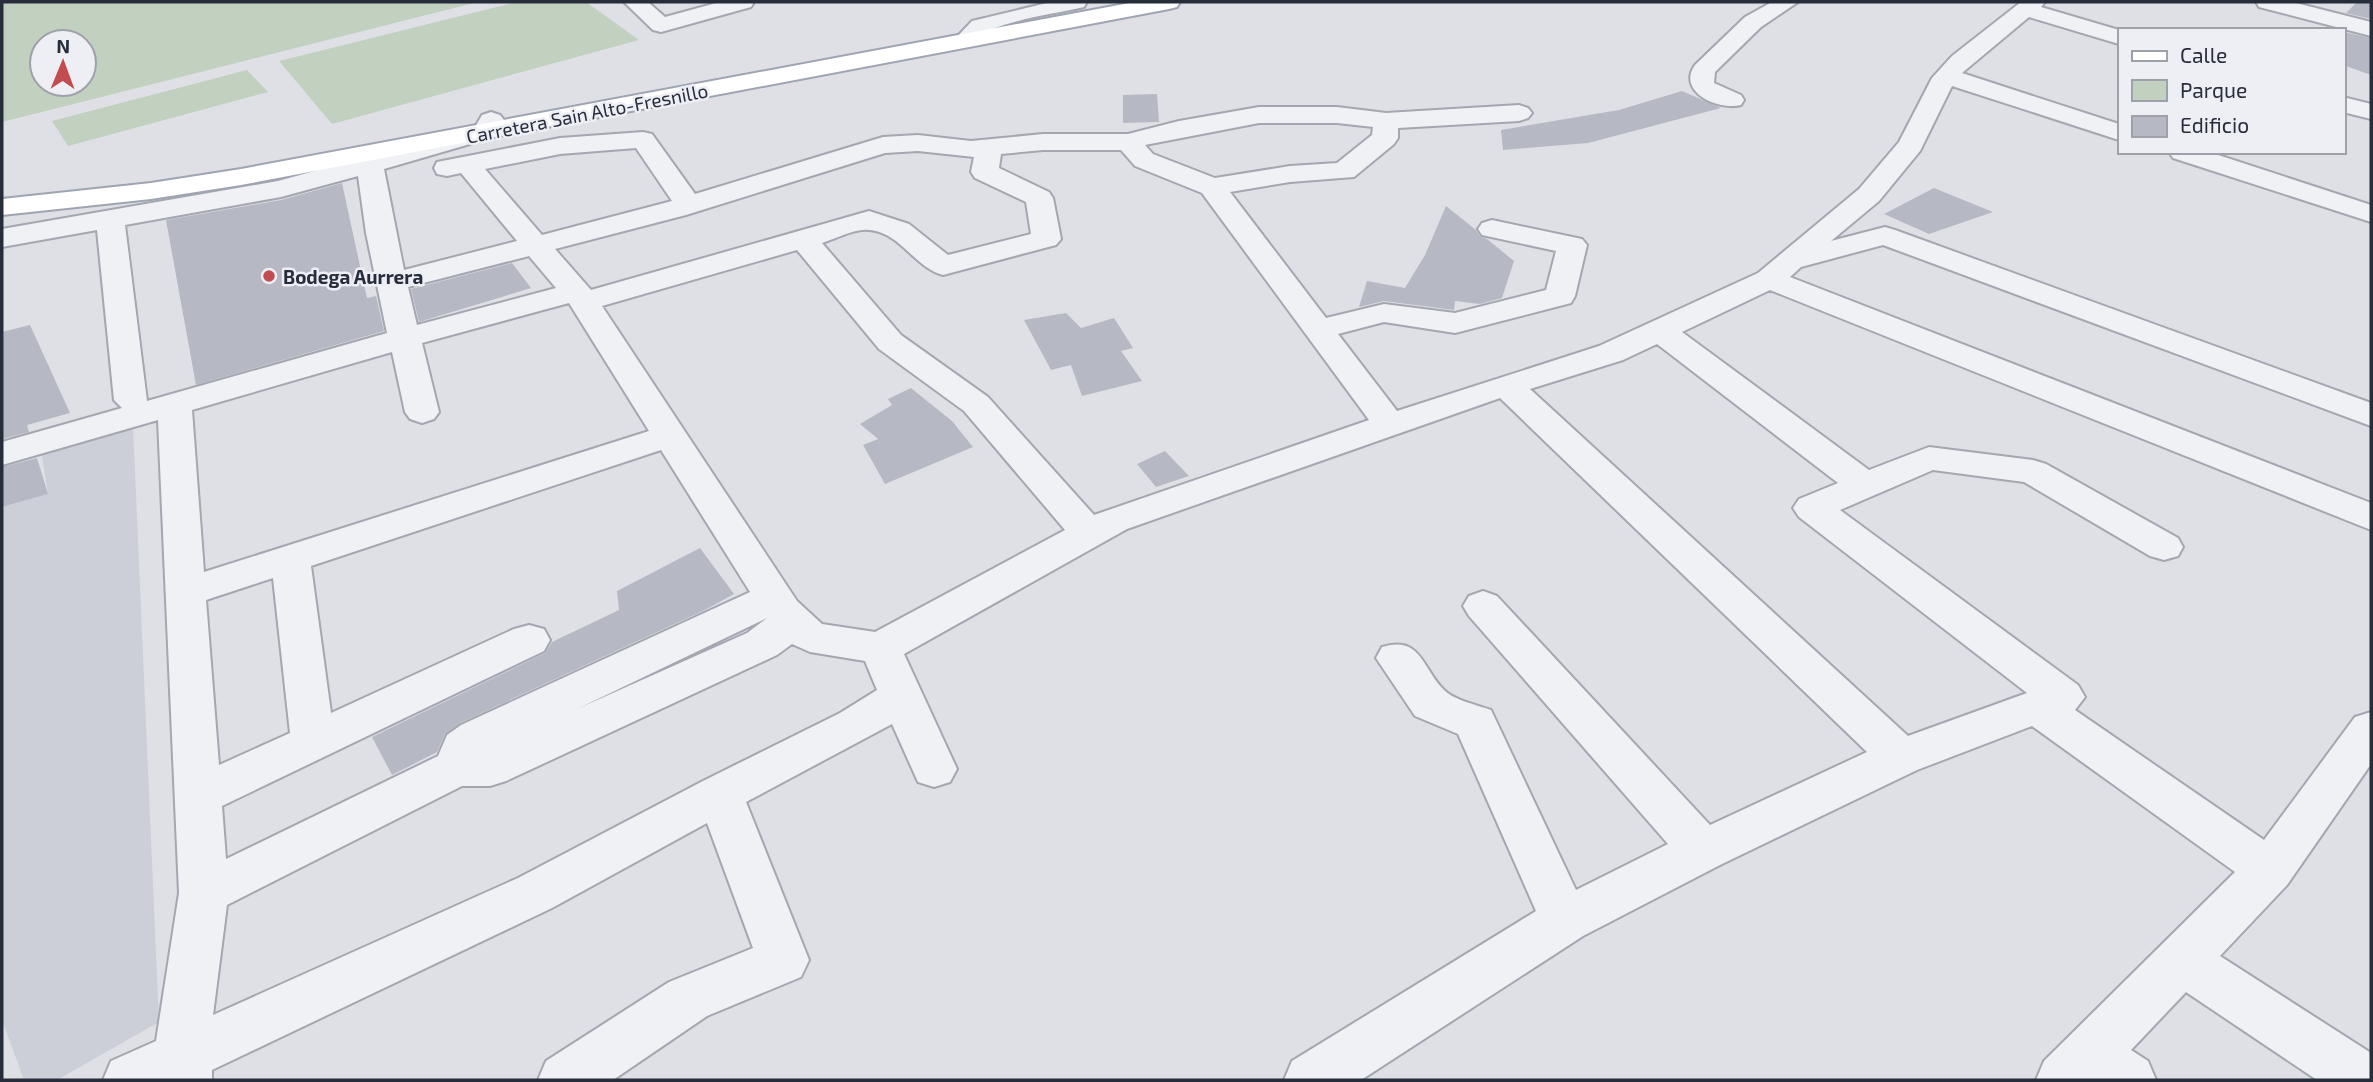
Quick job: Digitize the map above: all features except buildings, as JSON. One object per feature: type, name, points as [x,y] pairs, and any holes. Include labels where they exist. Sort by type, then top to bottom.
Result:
[{"type":"main road","points":[[973,33],[1114,2]]},
{"type":"main road","name":"Carretera Sain Alto-Fresnillo","points":[[2,207],[151,191],[973,33],[1169,2]]},
{"type":"main road","points":[[2,184],[159,177],[488,126]]},
{"type":"street","points":[[635,2],[661,25],[743,2]]},
{"type":"street","points":[[973,33],[1076,2]]},
{"type":"street","points":[[1732,100],[1702,87],[1703,70],[1753,22],[1787,2]]},
{"type":"street","points":[[2267,2],[2371,29]]},
{"type":"street","points":[[1780,270],[1868,195],[1911,145],[1941,83],[1959,61],[2030,5],[2118,37]]},
{"type":"street","points":[[1947,76],[2118,132]]},
{"type":"street","points":[[2345,105],[2371,112]]},
{"type":"street","points":[[391,282],[689,205],[851,156],[871,147],[918,143],[989,149],[1043,142],[1128,142],[1179,129],[1259,115],[1338,116],[1386,121],[1518,113]]},
{"type":"street","points":[[1212,187],[1290,174],[1344,171],[1385,138],[1386,121]]},
{"type":"street","points":[[371,174],[488,126]]},
{"type":"street","points":[[2,238],[371,174],[467,164],[560,146],[625,140],[643,141],[689,205]]},
{"type":"street","points":[[1128,142],[1144,160],[1212,187],[1390,425]]},
{"type":"street","points":[[2,454],[404,338],[580,297],[869,220],[899,230],[943,266],[1046,239],[1040,198],[985,172],[989,149]]},
{"type":"street","points":[[2188,154],[2371,214]]},
{"type":"street","points":[[467,164],[580,297],[785,610],[810,637],[880,648],[1114,520],[1506,385],[1611,353],[1780,270],[1885,236],[2371,415]]},
{"type":"street","points":[[371,174],[380,233],[422,412]]},
{"type":"street","points":[[110,219],[131,400]]},
{"type":"street","points":[[1320,329],[1384,313],[1455,323],[1560,296],[1572,245],[1492,229]]},
{"type":"street","points":[[803,239],[890,342],[976,404],[1089,534]]},
{"type":"street","points":[[1780,270],[2371,517]]},
{"type":"street","points":[[1660,331],[1865,485]]},
{"type":"street","points":[[1506,385],[1901,757]]},
{"type":"street","points":[[174,403],[204,893],[184,1068]]},
{"type":"street","points":[[186,592],[672,435]]},
{"type":"street","points":[[1312,1080],[1565,920],[1703,850],[1901,757],[2063,697],[1812,508],[1929,458],[2033,472],[2164,547]]},
{"type":"street","points":[[290,558],[313,743]]},
{"type":"street","points":[[1483,607],[1703,850]]},
{"type":"street","points":[[204,893],[462,765],[473,770],[490,768],[762,644],[785,610]]},
{"type":"street","points":[[198,796],[529,640]]},
{"type":"street","points":[[880,648],[934,769]]},
{"type":"street","points":[[1397,658],[1430,704],[1475,722],[1565,920]]},
{"type":"street","points":[[131,1080],[184,1068],[535,893],[719,794],[856,725],[903,696]]},
{"type":"street","points":[[2037,707],[2270,870]]},
{"type":"street","points":[[2094,1072],[2182,960],[2270,870],[2371,729]]},
{"type":"street","points":[[566,1080],[688,999],[783,960],[719,794]]},
{"type":"street","points":[[2182,960],[2364,1080]]},
{"type":"shaded area","points":[[133,425],[159,1022],[57,1080],[24,1080],[2,1020],[2,507],[48,494],[41,450]]},
{"type":"green space","points":[[2,2],[478,2],[98,98],[98,28],[28,28],[28,98],[97,98],[2,122]]},
{"type":"green space","points":[[517,2],[586,2],[639,40],[332,124],[279,61]]},
{"type":"green space","points":[[247,70],[268,92],[68,146],[52,121]]},
{"type":"place","name":"Bodega Aurrera","points":[[269,276]]}]
